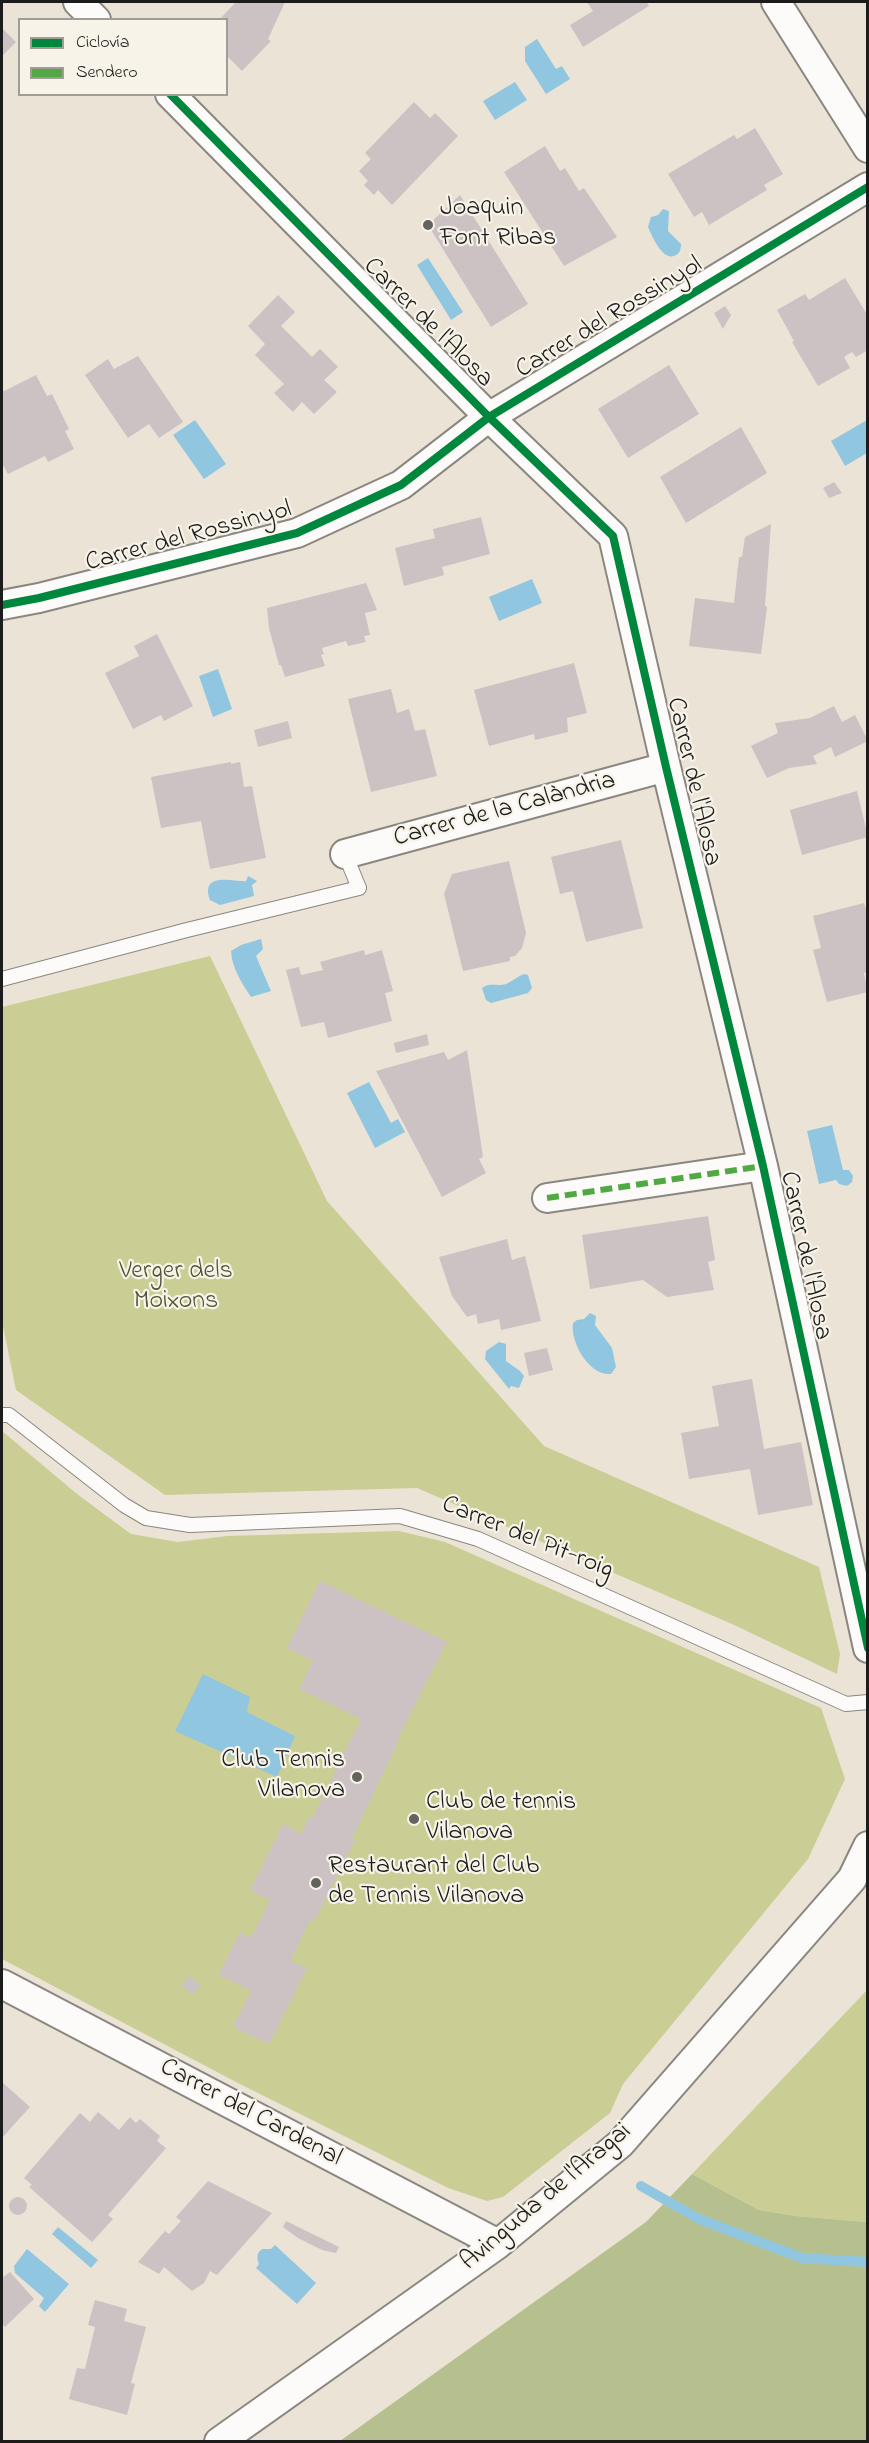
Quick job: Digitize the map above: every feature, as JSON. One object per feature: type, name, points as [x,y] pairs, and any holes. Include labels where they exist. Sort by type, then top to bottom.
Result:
[{"type":"street","points":[[78,2],[94,18]]},
{"type":"street","points":[[776,2],[867,148]]},
{"type":"street","name":"Carrer de l'Alosa","points":[[172,96],[489,417],[613,536],[666,767],[763,1166],[867,1648]]},
{"type":"street","name":"Carrer del Rossinyol","points":[[2,605],[39,598],[297,533],[402,485],[489,417],[867,187]]},
{"type":"street","name":"Carrer de la Calàndria","points":[[345,854],[666,767]]},
{"type":"street","points":[[547,1198],[763,1166]]},
{"type":"street","name":"Avinguda de l'Aragai","points":[[219,2442],[498,2244],[620,2144],[852,1879],[867,1846]]},
{"type":"street","name":"Carrer del Cardenal","points":[[2,1984],[498,2244]]},
{"type":"lane","points":[[2,979],[359,888],[345,854]]},
{"type":"lane","name":"Carrer del Pit-roig","points":[[2,1415],[9,1415],[124,1505],[146,1518],[190,1525],[400,1516],[478,1539],[846,1704],[867,1702]]},
{"type":"green space","name":"Verger dels Moixons","points":[[210,956],[327,1201],[544,1446],[819,1567],[840,1654],[837,1674],[732,1624],[417,1488],[165,1495],[16,1390],[2,1321],[2,1007]]},
{"type":"green space","name":"Club de tennis Vilanova","points":[[2,1431],[77,1494],[131,1534],[178,1542],[227,1536],[399,1531],[445,1542],[821,1708],[845,1779],[808,1859],[623,2084],[610,2113],[503,2197],[487,2201],[448,2188],[238,2083],[2,1959]]},
{"type":"green space","points":[[867,1990],[867,2222],[796,2216],[759,2210],[692,2174]]},
{"type":"green space","points":[[692,2174],[759,2210],[796,2216],[867,2222],[867,2441],[340,2441],[646,2222]]},
{"type":"water","points":[[537,39],[556,69],[562,66],[570,79],[546,94],[525,61],[525,47]]},
{"type":"water","points":[[515,82],[527,100],[495,120],[483,101]]},
{"type":"water","points":[[663,209],[669,211],[668,231],[681,244],[680,251],[674,256],[662,251],[648,227],[651,217],[658,215]]},
{"type":"water","points":[[428,258],[463,312],[451,320],[417,265]]},
{"type":"water","points":[[195,420],[226,464],[204,479],[173,435]]},
{"type":"water","points":[[867,420],[867,453],[845,466],[831,441]]},
{"type":"water","points":[[532,579],[542,603],[499,621],[489,597]]},
{"type":"water","points":[[218,669],[232,709],[213,717],[199,676]]},
{"type":"water","points":[[248,876],[257,881],[252,885],[254,896],[220,905],[210,900],[208,891],[214,881],[246,881]]},
{"type":"water","points":[[261,939],[263,949],[256,956],[271,991],[251,997],[235,970],[231,951],[241,945]]},
{"type":"water","points":[[524,974],[528,975],[532,988],[528,993],[491,1003],[486,1000],[482,988],[488,985],[506,984]]},
{"type":"water","points":[[369,1082],[391,1123],[398,1119],[405,1132],[375,1148],[347,1093]]},
{"type":"water","points":[[832,1125],[843,1170],[849,1170],[853,1176],[852,1182],[847,1186],[839,1184],[836,1180],[819,1184],[807,1131]]},
{"type":"water","points":[[590,1313],[596,1316],[595,1325],[612,1348],[616,1367],[611,1374],[595,1370],[578,1348],[573,1323],[584,1319]]},
{"type":"water","points":[[499,1342],[506,1344],[506,1361],[524,1376],[519,1388],[511,1386],[509,1389],[485,1359],[486,1351]]},
{"type":"water","points":[[203,1674],[250,1697],[247,1712],[295,1736],[277,1777],[175,1731]]},
{"type":"water","points":[[58,2227],[98,2260],[91,2268],[52,2234]]},
{"type":"water","points":[[275,2245],[316,2283],[297,2304],[256,2268],[259,2264],[257,2257],[259,2252],[262,2249],[271,2249]]},
{"type":"water","points":[[27,2249],[69,2284],[45,2312],[39,2306],[44,2298],[15,2273],[14,2266]]},
{"type":"building","points":[[236,2],[285,2],[268,39],[271,41],[242,71],[228,57],[228,18],[221,18]]},
{"type":"building","points":[[587,2],[647,2],[649,6],[583,47],[570,25],[593,11]]},
{"type":"building","points":[[2,28],[16,42],[2,56]]},
{"type":"building","points":[[414,102],[430,118],[435,113],[458,136],[392,205],[378,190],[374,195],[364,185],[368,181],[359,171],[371,159],[365,153]]},
{"type":"building","points":[[755,128],[783,174],[764,185],[767,190],[709,225],[702,212],[694,217],[668,174],[734,135],[737,139]]},
{"type":"building","points":[[545,146],[560,171],[565,168],[579,191],[584,188],[617,237],[564,266],[504,172]]},
{"type":"building","points":[[460,195],[528,304],[491,327],[428,225]]},
{"type":"building","points":[[845,278],[868,316],[868,350],[856,357],[852,352],[844,357],[850,368],[818,386],[792,342],[794,341],[777,310],[805,294],[809,300]]},
{"type":"building","points":[[278,295],[295,312],[281,326],[312,357],[320,349],[338,367],[324,380],[337,392],[314,414],[302,402],[293,412],[274,393],[284,384],[255,355],[265,344],[248,326]]},
{"type":"building","points":[[725,306],[731,315],[723,329],[714,313]]},
{"type":"building","points":[[138,356],[183,422],[159,438],[149,424],[128,438],[85,375],[108,359],[114,369]]},
{"type":"building","points":[[669,365],[699,414],[628,458],[598,409]]},
{"type":"building","points":[[36,375],[47,396],[52,394],[69,429],[65,431],[74,449],[48,462],[45,456],[8,474],[2,463],[2,392]]},
{"type":"building","points":[[741,427],[767,473],[686,523],[660,477]]},
{"type":"building","points":[[834,482],[842,493],[829,498],[823,488]]},
{"type":"building","points":[[481,517],[490,554],[442,567],[444,575],[404,586],[395,548],[435,538],[433,529]]},
{"type":"building","points":[[771,524],[765,606],[767,607],[761,654],[689,646],[695,598],[734,603],[739,557],[742,557],[745,537]]},
{"type":"building","points":[[366,583],[377,610],[365,613],[370,635],[364,636],[366,642],[348,646],[346,641],[322,648],[324,654],[321,655],[325,666],[285,677],[279,665],[269,628],[267,608]]},
{"type":"building","points":[[157,634],[193,706],[164,721],[161,715],[133,729],[105,673],[139,656],[134,646]]},
{"type":"building","points":[[574,663],[587,713],[567,718],[568,732],[535,740],[534,734],[489,746],[474,690]]},
{"type":"building","points":[[391,689],[397,713],[409,709],[415,731],[425,729],[437,776],[371,792],[348,699]]},
{"type":"building","points":[[834,706],[842,722],[855,715],[868,741],[835,757],[831,747],[813,756],[817,764],[789,768],[767,778],[751,746],[778,733],[775,723],[810,718]]},
{"type":"building","points":[[288,721],[292,738],[258,747],[254,730]]},
{"type":"building","points":[[231,762],[231,764],[240,762],[244,787],[252,786],[266,858],[210,869],[201,821],[161,828],[151,777]]},
{"type":"building","points":[[857,791],[868,837],[802,855],[790,810]]},
{"type":"building","points":[[621,840],[643,928],[586,942],[573,891],[560,894],[551,857]]},
{"type":"building","points":[[509,861],[526,933],[522,948],[515,956],[510,957],[510,961],[463,971],[444,894],[452,874]]},
{"type":"building","points":[[864,903],[868,916],[868,972],[864,973],[868,992],[827,1002],[813,950],[821,948],[813,916]]},
{"type":"building","points":[[364,950],[365,955],[382,950],[393,991],[385,993],[392,1021],[328,1038],[324,1022],[301,1027],[286,970],[299,967],[301,975],[323,970],[320,962]]},
{"type":"building","points":[[427,1034],[429,1045],[396,1053],[394,1043]]},
{"type":"building","points":[[467,1050],[483,1157],[479,1159],[486,1173],[442,1197],[376,1071],[444,1052],[448,1060]]},
{"type":"building","points":[[708,1216],[715,1260],[708,1262],[714,1290],[667,1297],[643,1280],[590,1289],[582,1235]]},
{"type":"building","points":[[507,1239],[512,1260],[525,1256],[541,1321],[501,1330],[499,1319],[478,1324],[476,1314],[467,1317],[452,1296],[439,1257]]},
{"type":"building","points":[[547,1348],[553,1370],[529,1376],[524,1353]]},
{"type":"building","points":[[752,1379],[764,1449],[801,1442],[813,1505],[758,1515],[750,1469],[689,1479],[681,1433],[719,1426],[712,1386]]},
{"type":"building","name":"Club Tennis Vilanova","points":[[320,1581],[447,1642],[399,1736],[352,1839],[355,1840],[314,1922],[310,1920],[290,1961],[307,1968],[269,2044],[233,2027],[251,1991],[219,1975],[240,1932],[251,1938],[270,1900],[250,1890],[283,1824],[301,1834],[309,1817],[312,1819],[361,1719],[299,1689],[313,1661],[287,1648]]},
{"type":"building","points":[[189,1976],[201,1985],[192,1995],[181,1985]]},
{"type":"building","points":[[2,2082],[30,2107],[2,2138]]},
{"type":"building","points":[[98,2112],[119,2130],[130,2117],[136,2123],[140,2119],[160,2136],[157,2141],[166,2148],[108,2215],[113,2219],[92,2242],[29,2187],[32,2185],[24,2178],[80,2113],[90,2122]]},
{"type":"building","points":[[208,2181],[272,2213],[217,2275],[210,2271],[204,2283],[192,2291],[164,2267],[159,2274],[138,2262],[165,2231],[169,2234],[181,2221],[176,2217]]},
{"type":"building","points":[[18,2197],[24,2200],[27,2206],[24,2212],[18,2215],[12,2212],[9,2206],[12,2200]]},
{"type":"building","points":[[286,2221],[339,2247],[336,2253],[322,2250],[298,2238],[283,2227]]},
{"type":"building","points":[[10,2272],[34,2299],[5,2327],[2,2323],[2,2278]]},
{"type":"building","points":[[95,2300],[127,2309],[124,2321],[146,2327],[131,2383],[135,2384],[127,2415],[69,2399],[77,2368],[85,2369],[95,2327],[88,2325]]},
{"type":"waterway","points":[[641,2186],[699,2219],[802,2258],[868,2262]]},
{"type":"marked path","points":[[547,1198],[763,1166]]},
{"type":"cycle path","points":[[172,96],[489,417],[613,536],[666,767],[763,1166],[868,1648]]},
{"type":"cycle path","points":[[2,605],[39,598],[297,533],[401,485],[489,417],[868,187]]},
{"type":"place","name":"Joaquin Font Ribas","points":[[428,225]]},
{"type":"place","name":"Club Tennis Vilanova","points":[[357,1777]]},
{"type":"place","name":"Club de tennis Vilanova","points":[[414,1819]]},
{"type":"place","name":"Restaurant del Club de Tennis Vilanova","points":[[316,1883]]}]
